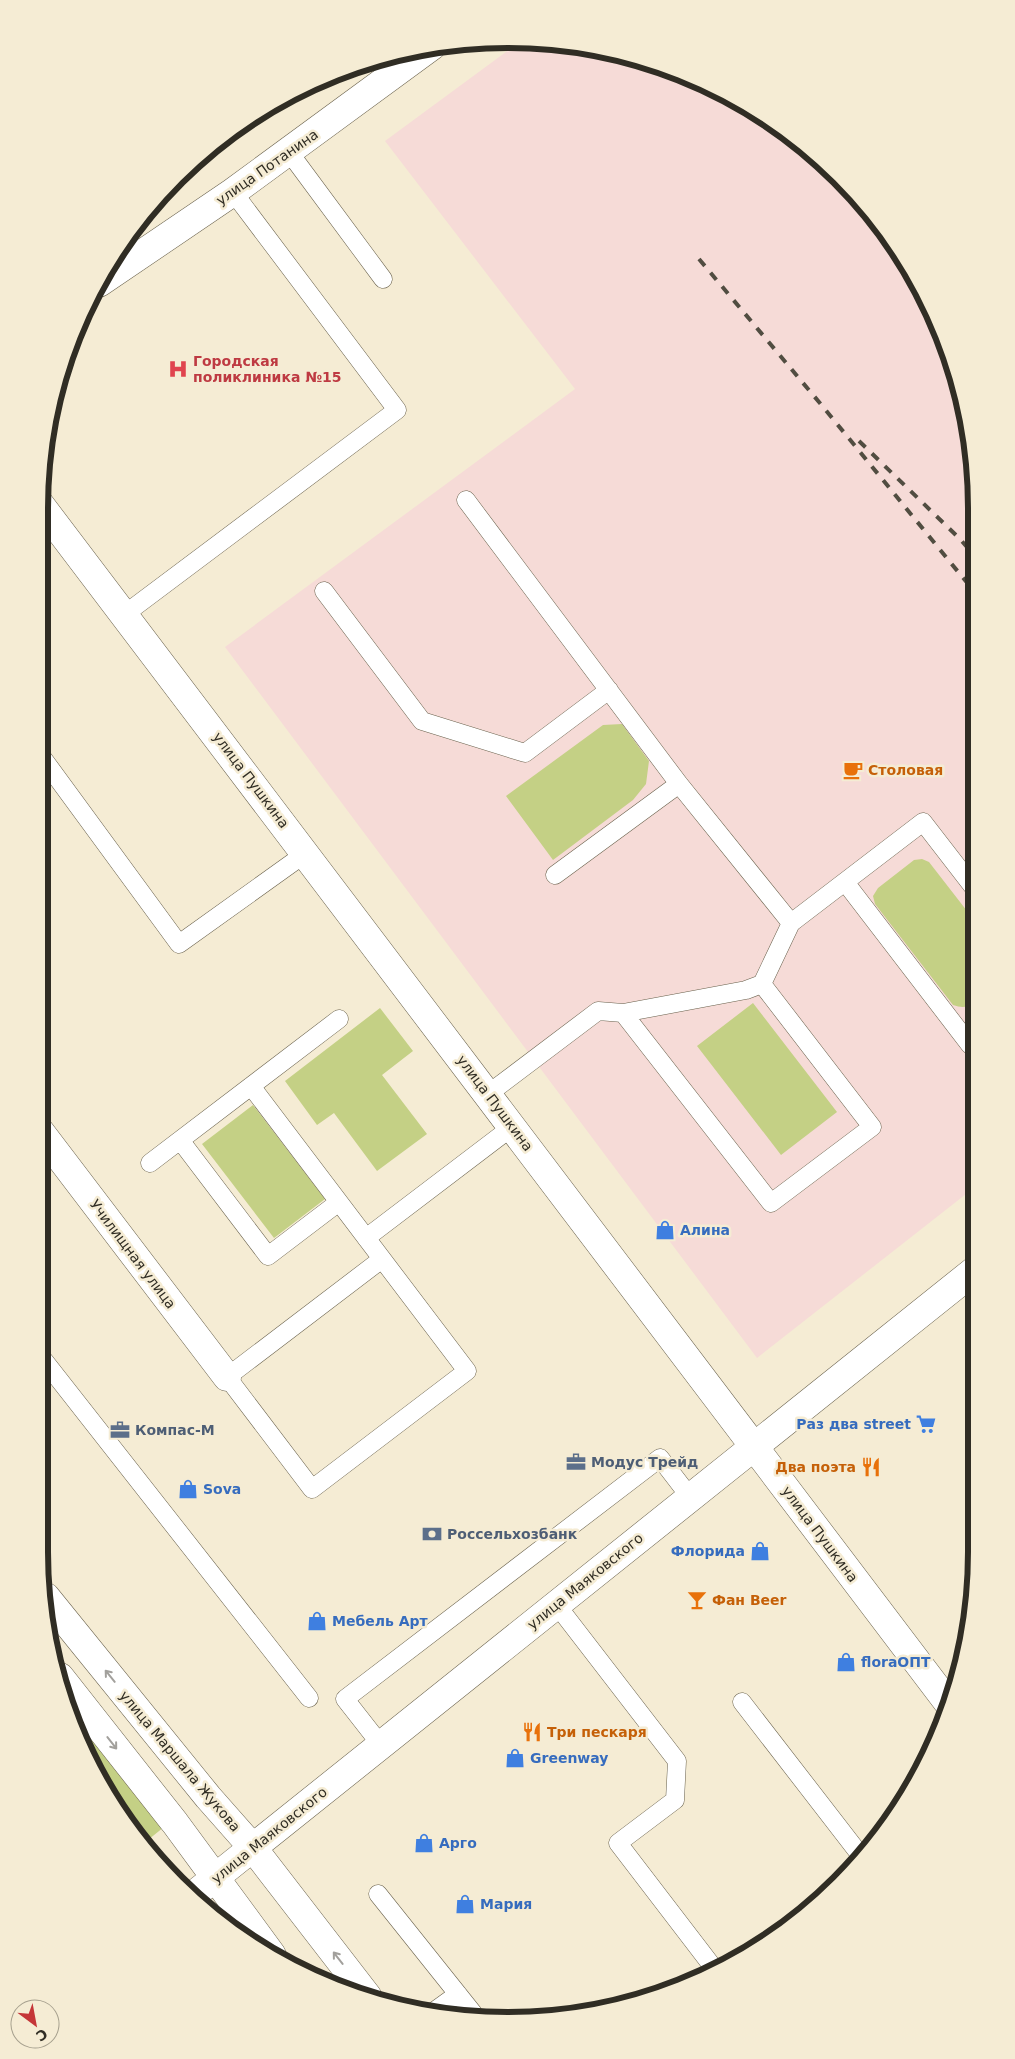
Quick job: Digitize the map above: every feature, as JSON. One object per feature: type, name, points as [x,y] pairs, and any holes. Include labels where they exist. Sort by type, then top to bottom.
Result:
[{"type":"street","name":"улица Потанина","points":[[110,276],[233,192],[419,56]]},
{"type":"street","name":"улица Пушкина","points":[[48,515],[944,1697]]},
{"type":"street","name":"Училищная улица","points":[[48,1142],[227,1377]]},
{"type":"street","name":"улица Маяковского","points":[[206,1885],[968,1276]]},
{"type":"street","name":"улица Маршала Жукова","points":[[50,1602],[208,1797],[253,1848],[360,1987]]},
{"type":"street","points":[[68,1688],[169,1816],[206,1885],[253,1934]]},
{"type":"lane","points":[[289,152],[383,279]]},
{"type":"lane","points":[[125,614],[397,410],[233,192]]},
{"type":"lane","points":[[466,500],[679,784],[791,923]]},
{"type":"lane","points":[[324,591],[422,721],[525,753],[609,690]]},
{"type":"lane","points":[[48,765],[179,944],[306,853]]},
{"type":"lane","points":[[555,875],[679,784]]},
{"type":"lane","points":[[488,1094],[598,1011],[623,1013],[746,990],[762,984],[791,923],[923,822],[968,880]]},
{"type":"lane","points":[[845,882],[968,1042]]},
{"type":"lane","points":[[623,1013],[771,1203],[872,1127],[762,984]]},
{"type":"lane","points":[[150,1163],[340,1019]]},
{"type":"lane","points":[[251,1086],[467,1370],[312,1489],[227,1377],[382,1259]]},
{"type":"lane","points":[[366,1238],[512,1127]]},
{"type":"lane","points":[[180,1140],[268,1256],[339,1202]]},
{"type":"lane","points":[[48,1365],[309,1698]]},
{"type":"lane","points":[[381,1745],[345,1699],[660,1458],[690,1497]]},
{"type":"lane","points":[[556,1604],[677,1761],[675,1800],[618,1843],[711,1964]]},
{"type":"lane","points":[[742,1702],[857,1850]]},
{"type":"lane","points":[[378,1894],[471,2010]]},
{"type":"lane","points":[[440,2007],[458,1994]]},
{"type":"shaded area","points":[[511,48],[538,48],[597,56],[627,63],[684,83],[738,109],[763,125],[811,162],[853,204],[890,252],[920,304],[932,331],[952,388],[964,447],[968,508],[968,1192],[757,1358],[225,647],[575,389],[385,141]]},
{"type":"green space","points":[[622,724],[649,761],[646,784],[633,800],[553,860],[506,796],[603,725]]},
{"type":"green space","points":[[922,859],[929,862],[968,912],[967,1006],[953,1005],[875,904],[873,896],[878,888],[914,860]]},
{"type":"green space","points":[[753,1003],[837,1112],[781,1155],[697,1046]]},
{"type":"green space","points":[[380,1008],[413,1051],[382,1075],[427,1134],[377,1171],[334,1113],[317,1125],[285,1081]]},
{"type":"green space","points":[[253,1105],[325,1199],[274,1238],[202,1144]]},
{"type":"green space","points":[[81,1724],[164,1827],[149,1839],[143,1832],[109,1782]]},
{"type":"railway","points":[[699,259],[968,584]]},
{"type":"railway","points":[[859,441],[968,548]]},
{"type":"place","name":"Городская поликлиника №15","points":[[178,369]]},
{"type":"place","name":"Столовая","points":[[853,770]]},
{"type":"place","name":"Алина","points":[[665,1230]]},
{"type":"place","name":"Раз два street","points":[[926,1424]]},
{"type":"place","name":"Компас-М","points":[[120,1430]]},
{"type":"place","name":"Модус Трейд","points":[[576,1462]]},
{"type":"place","name":"Два поэта","points":[[871,1467]]},
{"type":"place","name":"Sova","points":[[188,1489]]},
{"type":"place","name":"Россельхозбанк","points":[[432,1534]]},
{"type":"place","name":"Флорида","points":[[760,1551]]},
{"type":"place","name":"Фан Beer","points":[[697,1600]]},
{"type":"place","name":"Мебель Арт","points":[[317,1621]]},
{"type":"place","name":"floraОПТ","points":[[846,1662]]},
{"type":"place","name":"Три пескаря","points":[[532,1732]]},
{"type":"place","name":"Greenway","points":[[515,1758]]},
{"type":"place","name":"Арго","points":[[424,1843]]},
{"type":"place","name":"Мария","points":[[465,1904]]}]
